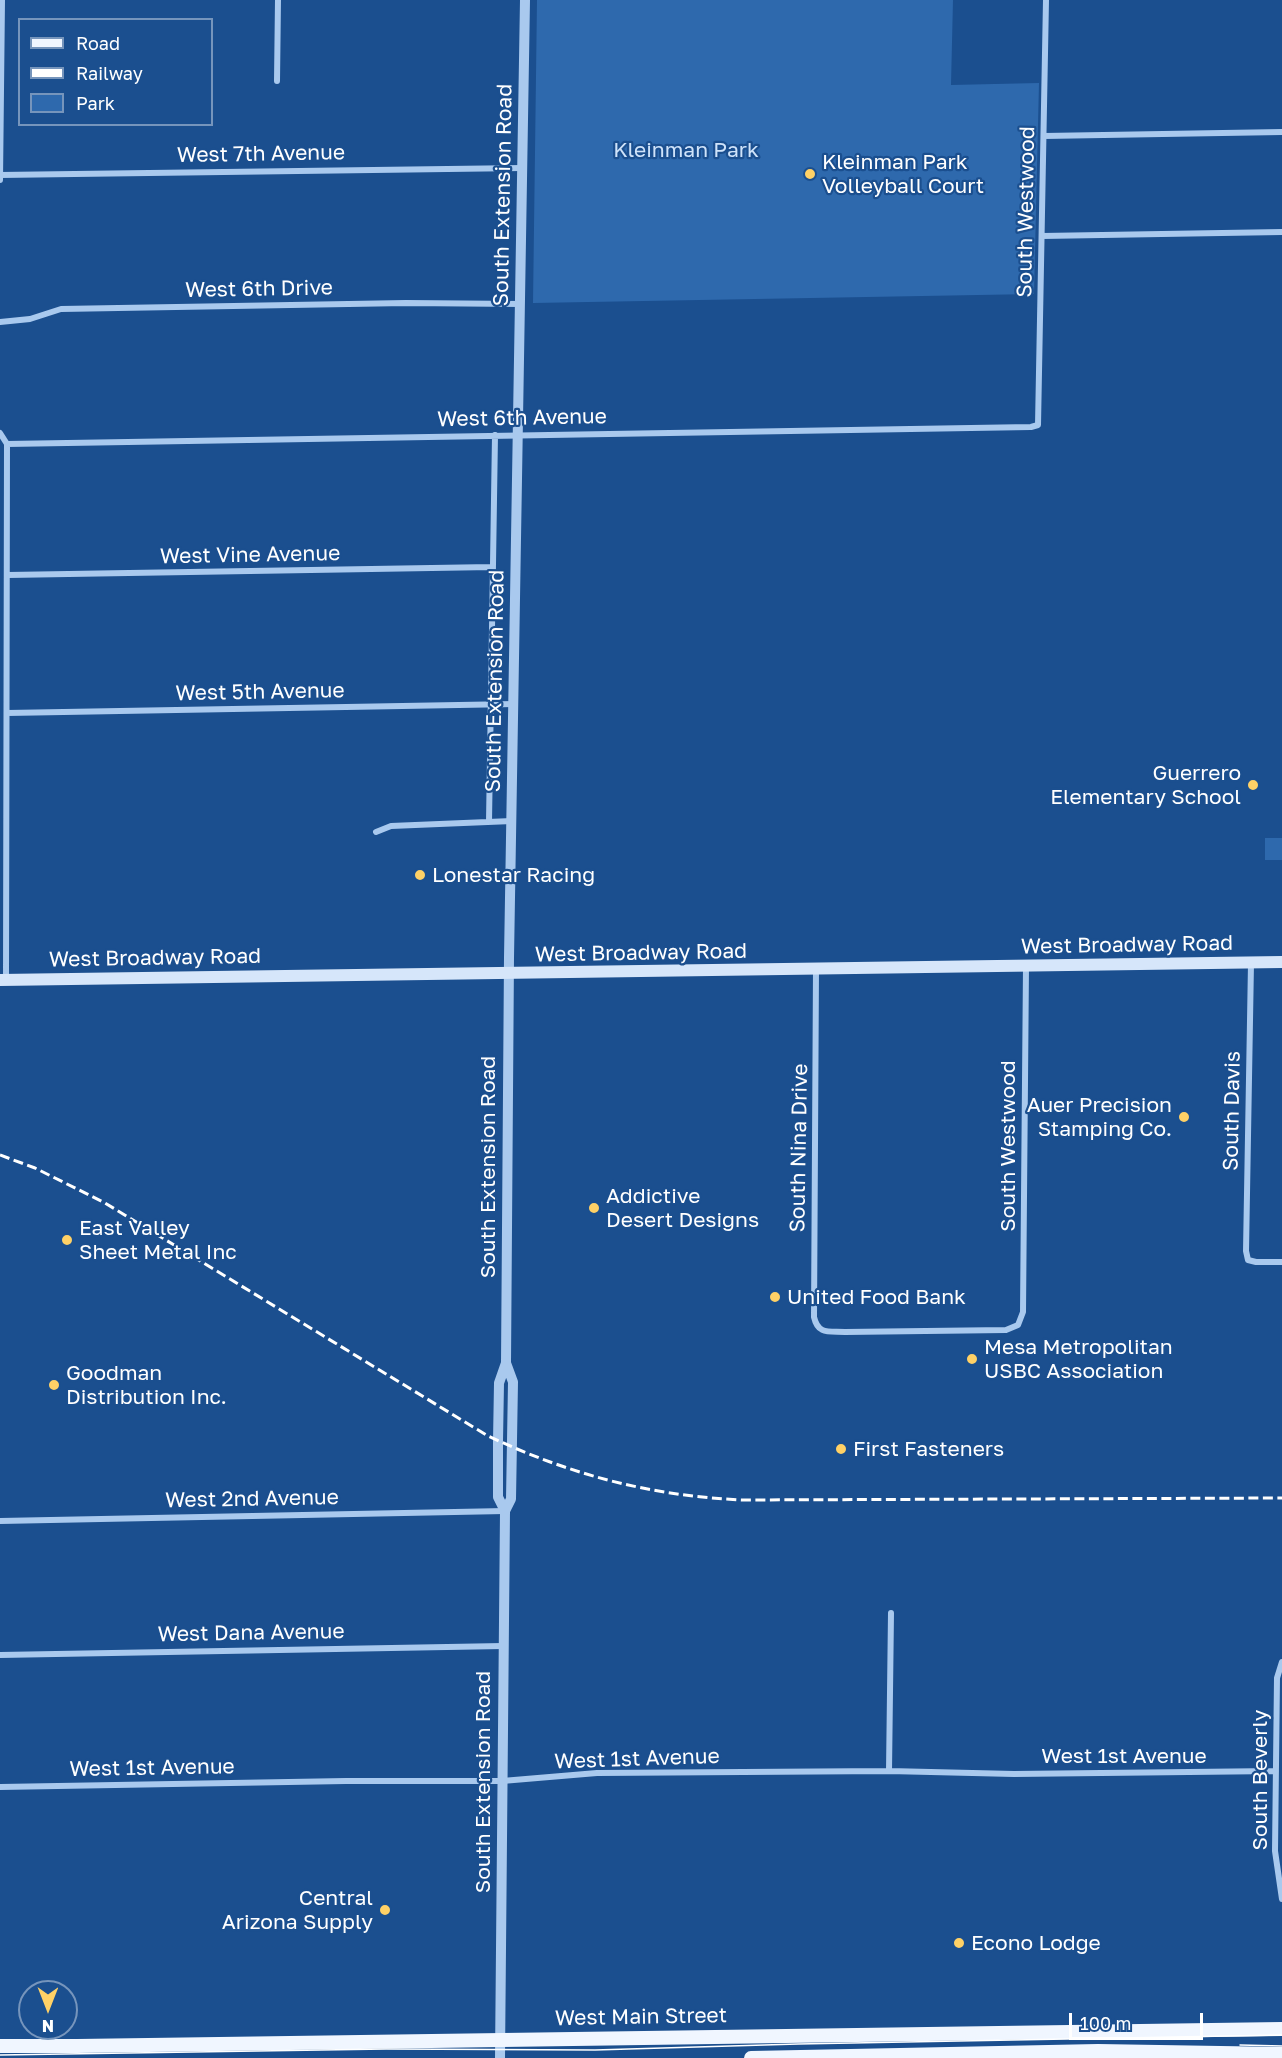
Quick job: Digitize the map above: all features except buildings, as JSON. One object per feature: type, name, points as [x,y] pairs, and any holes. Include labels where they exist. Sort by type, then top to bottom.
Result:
[{"type":"main road","name":"West Broadway Road","points":[[3,980],[1282,962]]},
{"type":"main road","name":"West Main Street","points":[[0,2046],[500,2050],[1282,2029]]},
{"type":"main road","points":[[751,2058],[1078,2052],[1282,2054]]},
{"type":"street","points":[[0,180],[2,0]]},
{"type":"street","points":[[277,81],[278,0]]},
{"type":"street","name":"South Extension Road","points":[[500,2050],[505,1511],[511,1499],[513,1382],[506,1363],[509,974],[525,0]]},
{"type":"street","name":"South Westwood","points":[[1038,424],[1046,0]]},
{"type":"street","points":[[1044,136],[1282,132]]},
{"type":"street","name":"West 7th Avenue","points":[[0,175],[523,168]]},
{"type":"street","points":[[1042,236],[1282,232]]},
{"type":"street","name":"West 6th Drive","points":[[0,322],[30,320],[61,309],[406,303],[521,304]]},
{"type":"street","name":"West 6th Avenue","points":[[6,444],[1031,427],[1038,424]]},
{"type":"street","points":[[0,433],[6,444],[8,575],[3,980]]},
{"type":"street","name":"South Extension Road","points":[[489,822],[495,435]]},
{"type":"street","name":"West Vine Avenue","points":[[8,575],[492,567]]},
{"type":"street","name":"West 5th Avenue","points":[[6,713],[514,704]]},
{"type":"street","points":[[376,832],[391,826],[512,821]]},
{"type":"street","name":"South Davis","points":[[1251,963],[1246,1251],[1248,1260],[1282,1262]]},
{"type":"street","name":"South Westwood","points":[[816,1326],[822,1331],[905,1332],[1006,1330],[1018,1324],[1023,1312],[1026,966]]},
{"type":"street","name":"South Nina Drive","points":[[816,969],[814,1317],[816,1326]]},
{"type":"street","name":"West 2nd Avenue","points":[[0,1521],[505,1511]]},
{"type":"street","points":[[889,1772],[891,1613]]},
{"type":"street","name":"West Dana Avenue","points":[[0,1655],[503,1646]]},
{"type":"street","name":"South Beverly","points":[[1282,1662],[1277,1678],[1275,1851],[1282,1899]]},
{"type":"street","name":"West 1st Avenue","points":[[0,1787],[502,1780],[597,1773],[1276,1772]]},
{"type":"green space","name":"Kleinman Park","points":[[537,0],[953,0],[951,85],[1039,83],[1034,294],[533,303]]},
{"type":"green space","points":[[1265,838],[1282,838],[1282,860],[1265,860]]},
{"type":"tram line","points":[[0,2055],[386,2049],[595,2050],[1282,2035]]},
{"type":"tram line","points":[[1240,2045],[1282,2046]]},
{"type":"railway","points":[[0,1155],[35,1168],[105,1203],[488,1436],[550,1462],[612,1481],[676,1494],[743,1500],[1282,1498]]},
{"type":"place","name":"Kleinman Park Volleyball Court","points":[[810,174]]},
{"type":"place","name":"Guerrero Elementary School","points":[[1253,785]]},
{"type":"place","name":"Lonestar Racing","points":[[420,875]]},
{"type":"place","name":"Auer Precision Stamping Co.","points":[[1184,1117]]},
{"type":"place","name":"Addictive Desert Designs","points":[[594,1208]]},
{"type":"place","name":"East Valley Sheet Metal Inc","points":[[67,1240]]},
{"type":"place","name":"United Food Bank","points":[[775,1297]]},
{"type":"place","name":"Mesa Metropolitan USBC Association","points":[[972,1359]]},
{"type":"place","name":"Goodman Distribution Inc.","points":[[54,1385]]},
{"type":"place","name":"First Fasteners","points":[[841,1449]]},
{"type":"place","name":"Central Arizona Supply","points":[[385,1910]]},
{"type":"place","name":"Econo Lodge","points":[[959,1943]]}]
